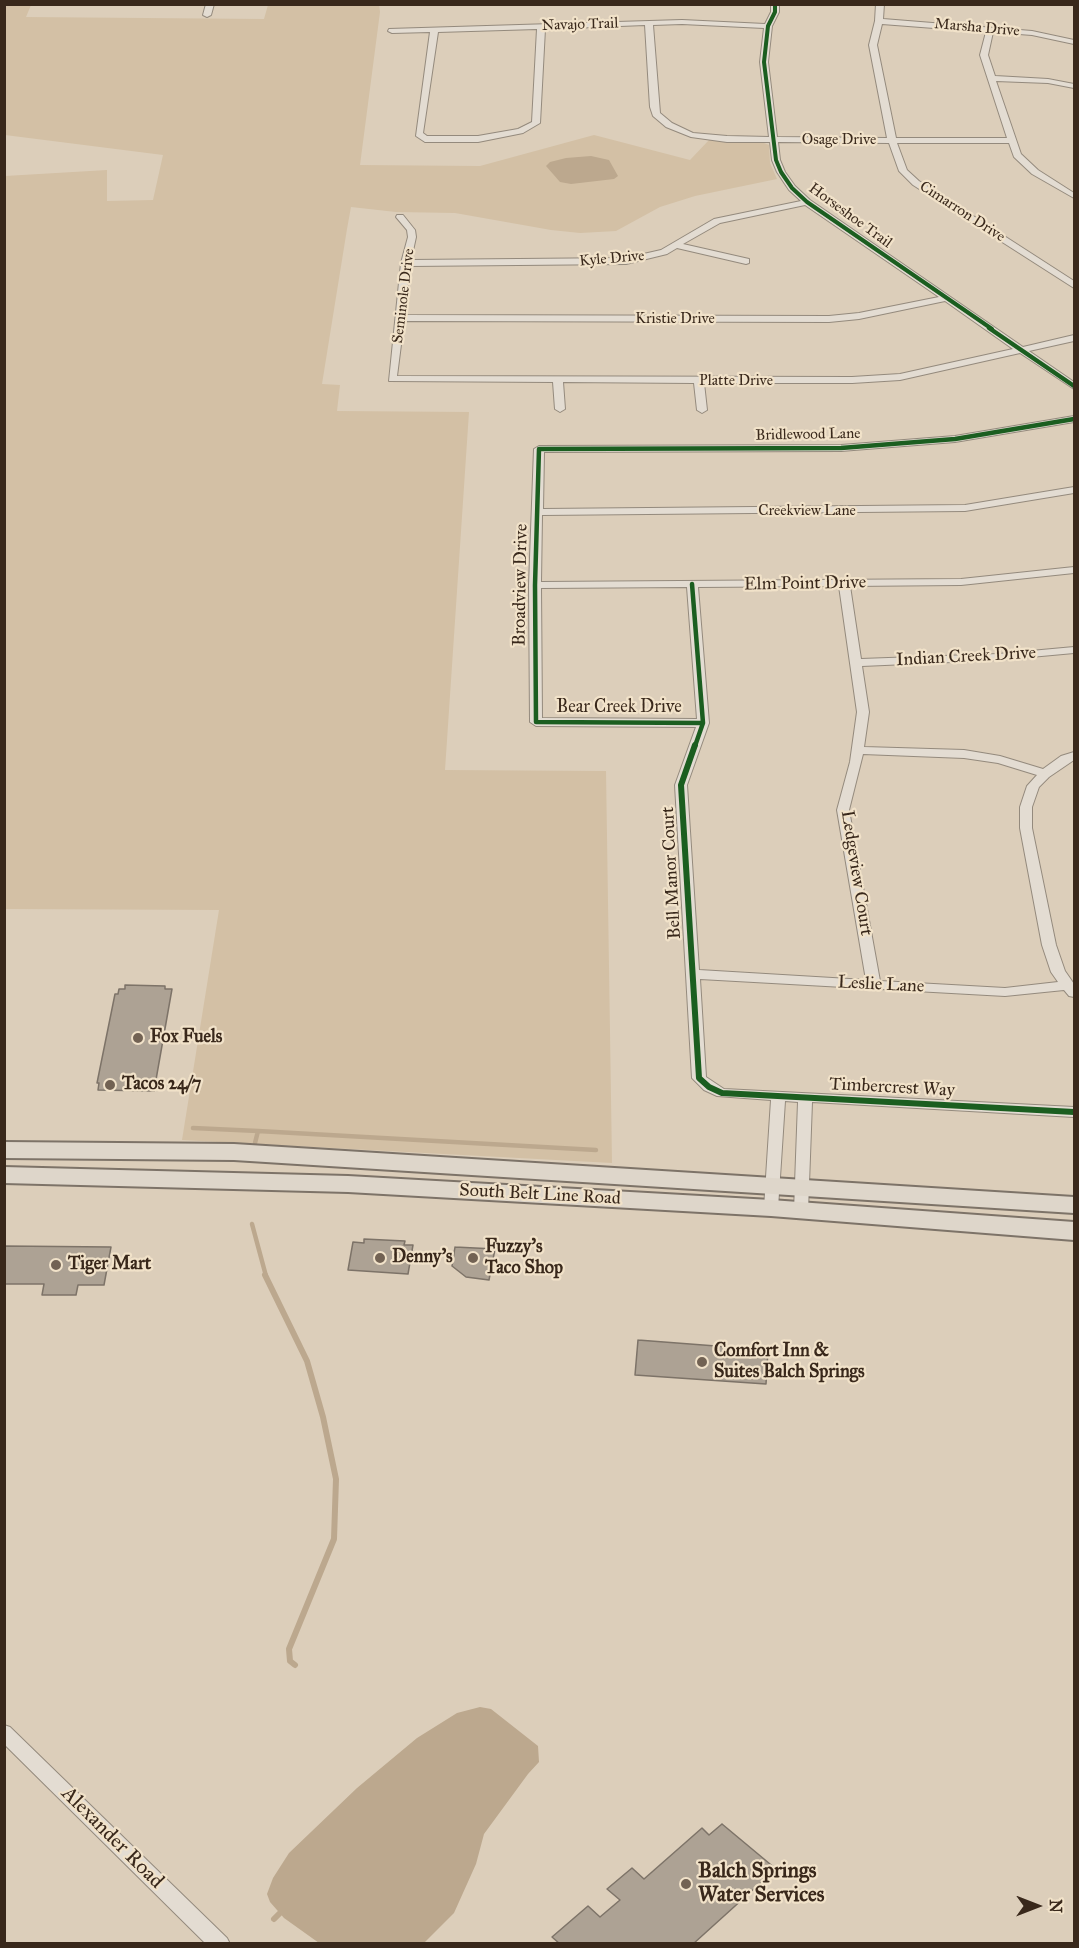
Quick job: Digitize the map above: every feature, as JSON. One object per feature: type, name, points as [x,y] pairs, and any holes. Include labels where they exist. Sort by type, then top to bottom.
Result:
[{"type":"main road","name":"South Belt Line Road","points":[[4,1150],[234,1152],[350,1172]]},
{"type":"main road","points":[[159,1178],[164,1151]]},
{"type":"main road","name":"South Belt Line Road","points":[[4,1175],[159,1178],[350,1172],[801,1198],[1074,1205]]},
{"type":"main road","name":"South Belt Line Road","points":[[801,1198],[1074,1232]]},
{"type":"street","points":[[207,15],[210,4]]},
{"type":"street","name":"Horseshoe Trail","points":[[775,4],[775,12],[768,26],[764,62],[774,140],[781,172],[792,188],[807,202],[1074,386]]},
{"type":"street","name":"Cimarron Drive","points":[[880,4],[879,21],[873,45],[874,62],[892,140],[903,171],[916,183],[1074,285]]},
{"type":"street","name":"Marsha Drive","points":[[879,21],[1032,33],[1074,42]]},
{"type":"street","name":"Navajo Trail","points":[[392,32],[649,23],[713,22],[768,26]]},
{"type":"street","name":"Osage Drive","points":[[649,23],[654,107],[662,120],[691,135],[727,140],[1011,141]]},
{"type":"street","points":[[434,30],[419,134],[425,139],[488,137],[520,131],[536,123],[540,27]]},
{"type":"street","points":[[990,29],[984,55],[1017,155],[1035,172],[1074,196]]},
{"type":"street","points":[[991,78],[1048,81],[1074,86]]},
{"type":"street","name":"Kyle Drive","points":[[406,263],[604,263],[646,258],[676,245],[717,221],[807,202]]},
{"type":"street","name":"Seminole Drive","points":[[392,379],[411,230],[400,216]]},
{"type":"street","points":[[676,245],[746,261]]},
{"type":"street","name":"Kristie Drive","points":[[401,318],[829,319],[860,316],[948,298]]},
{"type":"street","name":"Platte Drive","points":[[392,379],[829,381],[900,377],[1074,338]]},
{"type":"street","points":[[558,381],[560,409]]},
{"type":"street","points":[[699,381],[702,410]]},
{"type":"street","name":"Bridlewood Lane","points":[[539,449],[841,448],[955,439],[1074,419]]},
{"type":"street","name":"Broadview Drive","points":[[536,722],[539,449]]},
{"type":"street","name":"Creekview Lane","points":[[537,512],[965,508],[1074,490]]},
{"type":"street","name":"Elm Point Drive","points":[[536,585],[961,582],[1074,570]]},
{"type":"street","name":"Ledgeview Court","points":[[844,583],[862,712],[857,750],[843,810],[874,984]]},
{"type":"street","name":"Bell Manor Court","points":[[692,585],[703,723],[681,785],[699,1078],[709,1087]]},
{"type":"street","name":"Indian Creek Drive","points":[[856,663],[998,657],[1074,650]]},
{"type":"street","name":"Bear Creek Drive","points":[[536,722],[703,723]]},
{"type":"street","points":[[857,750],[964,754],[1000,760],[1045,774]]},
{"type":"street","points":[[1071,989],[1058,972],[1049,945],[1026,828],[1026,807],[1034,786],[1045,774],[1065,759],[1074,756]]},
{"type":"street","name":"Leslie Lane","points":[[693,974],[1005,992],[1071,989]]},
{"type":"street","name":"Timbercrest Way","points":[[709,1087],[722,1093],[805,1099],[1074,1112]]},
{"type":"street","points":[[771,1196],[778,1097]]},
{"type":"street","points":[[801,1198],[805,1099]]},
{"type":"street","name":"Alexander Road","points":[[4,1732],[219,1944]]},
{"type":"shaded area","points":[[379,4],[380,12],[360,165],[480,166],[594,135],[690,160],[709,140],[764,143],[769,145],[770,163],[777,179],[695,196],[660,207],[616,231],[580,233],[455,213],[396,212],[351,207],[347,229],[322,384],[340,385],[337,411],[469,412],[445,770],[606,771],[612,1163],[182,1140],[219,910],[5,909],[5,176],[107,170],[107,201],[153,200],[163,155],[5,135],[5,5],[31,5],[26,17],[264,19],[268,5]]},
{"type":"shaded area","points":[[591,156],[609,160],[618,176],[614,179],[571,184],[560,182],[546,166],[550,162],[566,158]]},
{"type":"shaded area","points":[[480,1707],[491,1709],[538,1746],[539,1762],[484,1834],[476,1864],[454,1913],[423,1944],[319,1943],[284,1918],[270,1902],[267,1894],[273,1878],[289,1853],[357,1788],[417,1738],[457,1713]]},
{"type":"building","name":"Fox Fuels","points":[[125,985],[165,986],[165,989],[172,989],[154,1091],[98,1090],[99,1083],[97,1083],[115,994],[118,994],[119,989],[125,989]]},
{"type":"building","name":"Denny's","points":[[364,1239],[405,1241],[404,1245],[413,1245],[408,1274],[348,1270],[353,1242],[364,1243]]},
{"type":"building","name":"Tiger Mart","points":[[4,1246],[111,1247],[104,1285],[78,1285],[76,1295],[42,1295],[44,1284],[4,1284]]},
{"type":"building","name":"Fuzzy's Taco Shop","points":[[455,1247],[495,1249],[489,1280],[466,1277],[452,1266]]},
{"type":"building","name":"Comfort Inn & Suites Balch Springs","points":[[638,1340],[768,1350],[766,1384],[635,1375]]},
{"type":"building","name":"Balch Springs Water Services","points":[[722,1824],[776,1869],[693,1944],[560,1944],[552,1937],[588,1906],[600,1917],[620,1900],[607,1889],[632,1868],[644,1879],[702,1828],[709,1835]]},
{"type":"waterway","points":[[193,1128],[258,1131]]},
{"type":"waterway","points":[[255,1143],[258,1131]]},
{"type":"waterway","points":[[258,1131],[596,1150]]},
{"type":"waterway","points":[[252,1224],[266,1276]]},
{"type":"waterway","points":[[265,1275],[307,1361],[323,1417],[336,1479],[334,1539],[289,1649],[290,1661],[295,1665]]},
{"type":"waterway","points":[[274,1919],[283,1910]]},
{"type":"cycle path","points":[[775,4],[775,12],[768,26],[764,62],[776,160],[792,188],[807,202],[1074,386]]},
{"type":"cycle path","points":[[703,723],[536,722],[535,585],[539,449],[841,448],[955,439],[1074,419]]},
{"type":"cycle path","points":[[692,584],[703,723],[681,785],[699,1078],[709,1087],[722,1093],[1074,1112]]},
{"type":"place","name":"Fox Fuels","points":[[138,1038]]},
{"type":"place","name":"Tacos 24/7","points":[[110,1085]]},
{"type":"place","name":"Denny's","points":[[380,1258]]},
{"type":"place","name":"Fuzzy's Taco Shop","points":[[473,1258]]},
{"type":"place","name":"Tiger Mart","points":[[56,1265]]},
{"type":"place","name":"Comfort Inn & Suites Balch Springs","points":[[702,1362]]},
{"type":"place","name":"Balch Springs Water Services","points":[[686,1884]]}]
